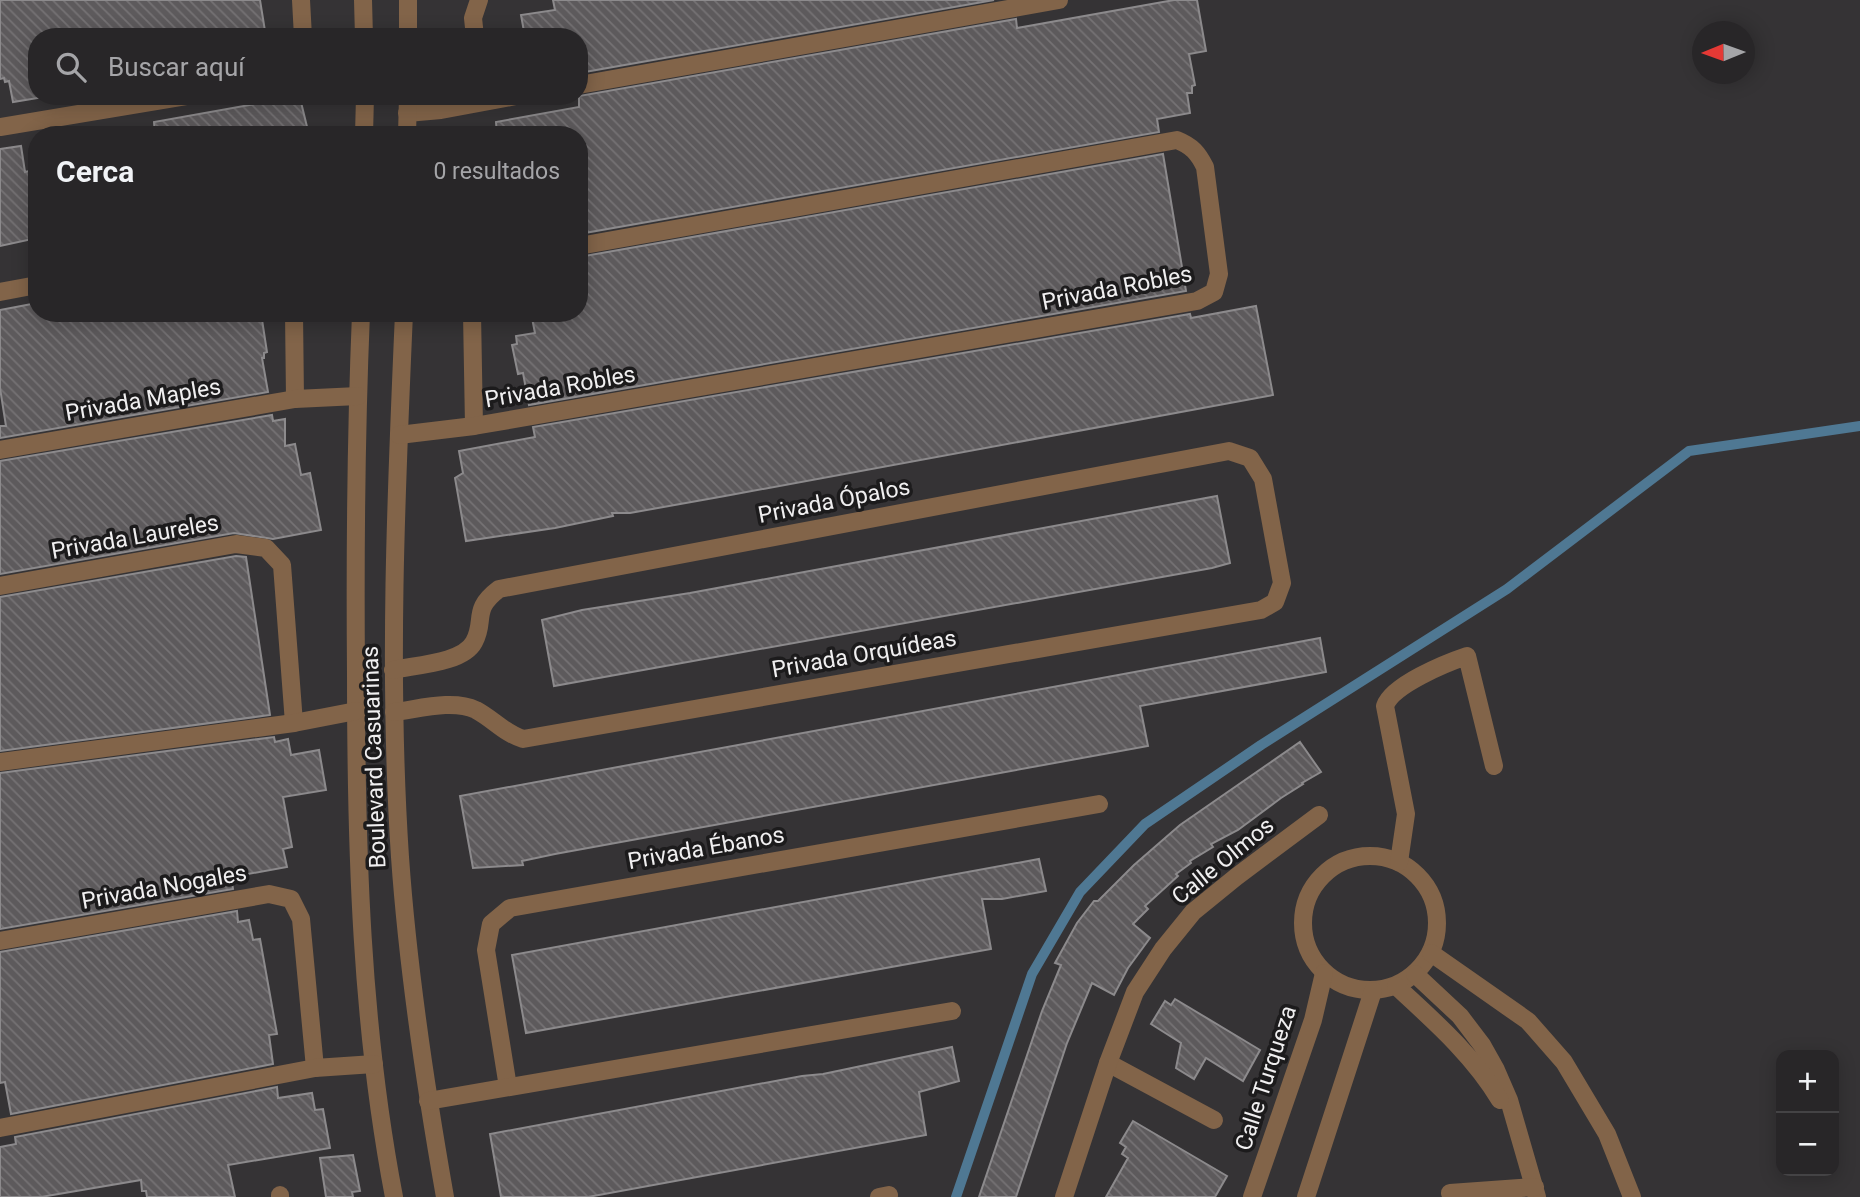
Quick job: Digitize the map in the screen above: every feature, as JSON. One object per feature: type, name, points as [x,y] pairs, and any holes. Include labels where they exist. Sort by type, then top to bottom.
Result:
[{"type":"street","points":[[301,0],[303,28]]},
{"type":"street","points":[[363,0],[364,28]]},
{"type":"street","points":[[408,0],[408,28]]},
{"type":"street","points":[[474,28],[473,18],[479,0]]},
{"type":"street","points":[[588,83],[1059,0]]},
{"type":"street","points":[[0,127],[132,105]]},
{"type":"street","points":[[364,126],[365,105]]},
{"type":"street","points":[[407,105],[407,126]]},
{"type":"street","points":[[413,105],[441,110],[459,105]]},
{"type":"street","name":"Privada Robles","points":[[399,435],[474,426],[1197,301],[1214,292],[1219,274],[1205,167],[1198,154],[1177,140],[588,244]]},
{"type":"street","points":[[0,292],[28,287]]},
{"type":"street","points":[[293,322],[295,399]]},
{"type":"street","name":"Boulevard Casuarinas","points":[[361,322],[356,711],[360,913],[374,1064],[394,1197]]},
{"type":"street","name":"Boulevard Casuarinas","points":[[404,322],[393,670],[400,856],[410,970],[428,1101],[445,1197]]},
{"type":"street","name":"Privada Robles","points":[[472,322],[474,426]]},
{"type":"street","name":"Privada Maples","points":[[0,450],[295,399],[358,396]]},
{"type":"street","name":"Privada Ópalos","points":[[393,670],[453,658],[466,652],[475,641],[480,612],[487,598],[499,589],[1228,451],[1250,458],[1263,479],[1272,530]]},
{"type":"street","name":"Privada Orquídeas","points":[[394,712],[453,705],[474,709],[510,735],[523,739],[1261,610],[1275,602],[1282,583],[1272,530]]},
{"type":"street","name":"Privada Laureles","points":[[0,586],[236,544],[266,548],[282,565],[294,723]]},
{"type":"street","points":[[1399,862],[1406,814],[1385,706],[1392,695],[1440,665],[1467,656],[1494,766]]},
{"type":"street","points":[[0,762],[294,723],[356,711]]},
{"type":"street","name":"Privada Ébanos","points":[[508,1087],[486,950],[491,924],[510,908],[1099,804]]},
{"type":"street","name":"Calle Olmos","points":[[1064,1197],[1108,1063],[1135,992],[1163,949],[1193,912],[1319,816]]},
{"type":"street","points":[[1378,856],[1399,862],[1416,874],[1434,901],[1437,932],[1431,953],[1415,974],[1396,986],[1373,991],[1352,989],[1324,973],[1311,956],[1303,926],[1305,905],[1314,886],[1338,864],[1357,857],[1378,856]]},
{"type":"street","name":"Privada Nogales","points":[[0,941],[269,894],[291,899],[301,919],[315,1068]]},
{"type":"street","points":[[1431,953],[1528,1021],[1564,1062],[1606,1134],[1632,1197]]},
{"type":"street","name":"Calle Turqueza","points":[[1252,1197],[1313,1020],[1324,973]]},
{"type":"street","points":[[1415,974],[1460,1016],[1482,1045],[1496,1070],[1528,1160],[1536,1192],[1450,1193]]},
{"type":"street","points":[[1396,986],[1449,1034],[1492,1087],[1514,1124]]},
{"type":"street","points":[[1306,1197],[1373,991]]},
{"type":"street","points":[[428,1101],[460,1093],[952,1012]]},
{"type":"street","points":[[1108,1063],[1214,1120]]},
{"type":"street","points":[[0,1128],[315,1068],[374,1064]]},
{"type":"building","points":[[0,0],[260,0],[265,28],[28,28],[28,100],[13,102],[9,81],[0,79]]},
{"type":"building","points":[[553,0],[994,0],[588,71],[588,28],[523,28],[521,15],[555,10]]},
{"type":"building","points":[[1174,0],[1197,0],[1206,51],[1189,54],[1195,85],[1192,86],[1192,93],[1187,93],[1190,113],[1157,119],[1159,132],[588,232],[588,126],[496,126],[496,122],[588,105],[588,94],[1016,19],[1017,28]]},
{"type":"building","points":[[249,105],[302,105],[307,126],[154,126],[154,122]]},
{"type":"building","points":[[21,146],[25,172],[28,171],[28,240],[0,246],[0,149]]},
{"type":"building","points":[[1163,154],[1186,291],[529,405],[523,373],[518,374],[512,345],[517,344],[516,336],[535,333],[533,322],[588,322],[588,255]]},
{"type":"building","points":[[28,305],[28,322],[262,322],[267,352],[262,358],[268,392],[0,438],[0,426],[6,426],[0,388],[0,310]]},
{"type":"building","points":[[1256,306],[1273,395],[630,513],[612,513],[613,516],[555,528],[466,541],[455,478],[463,473],[459,451],[535,437],[533,427],[1190,314],[1191,318]]},
{"type":"building","points":[[272,415],[273,421],[285,419],[285,446],[295,444],[301,475],[310,473],[321,530],[273,539],[234,533],[0,574],[0,461]]},
{"type":"building","points":[[1217,496],[1230,563],[554,686],[542,620],[582,610],[690,593]]},
{"type":"building","points":[[236,556],[246,557],[270,715],[0,751],[0,597]]},
{"type":"building","points":[[1320,638],[1326,672],[1140,706],[1148,746],[555,854],[522,861],[523,865],[473,868],[460,796]]},
{"type":"building","points":[[274,737],[275,742],[288,739],[291,755],[319,750],[326,790],[283,797],[292,847],[283,849],[287,867],[231,877],[233,889],[0,929],[0,773]]},
{"type":"building","points":[[1300,742],[1321,772],[1238,830],[1211,844],[1213,847],[1190,861],[1191,863],[1176,874],[1178,876],[1145,906],[1148,909],[1133,924],[1150,938],[1128,968],[1114,995],[1092,983],[1067,1043],[1016,1197],[979,1197],[1042,1011],[1061,965],[1055,963],[1077,923],[1094,901],[1098,901],[1180,825]]},
{"type":"building","points":[[1039,859],[1046,891],[1002,899],[982,899],[991,949],[526,1033],[512,955]]},
{"type":"building","points":[[237,911],[238,922],[249,920],[253,940],[260,939],[277,1034],[269,1035],[273,1064],[11,1114],[5,1082],[0,1083],[0,952]]},
{"type":"building","points":[[1175,999],[1260,1050],[1243,1081],[1206,1058],[1194,1079],[1176,1068],[1181,1043],[1151,1024],[1165,1001],[1171,1005]]},
{"type":"building","points":[[952,1047],[959,1081],[919,1092],[926,1135],[588,1197],[501,1197],[490,1134],[823,1074]]},
{"type":"building","points":[[277,1087],[278,1098],[312,1093],[315,1110],[323,1109],[330,1148],[228,1165],[235,1197],[147,1197],[146,1191],[142,1191],[141,1180],[41,1197],[0,1197],[0,1147],[16,1144],[15,1137]]},
{"type":"building","points":[[1133,1121],[1227,1176],[1215,1197],[1106,1197],[1128,1158],[1122,1154],[1126,1147],[1120,1143]]},
{"type":"building","points":[[353,1155],[360,1191],[352,1192],[353,1197],[326,1197],[320,1158]]},
{"type":"waterway","points":[[956,1197],[1032,974],[1080,892],[1145,824],[1261,745],[1507,589],[1689,451],[1860,426]]}]
